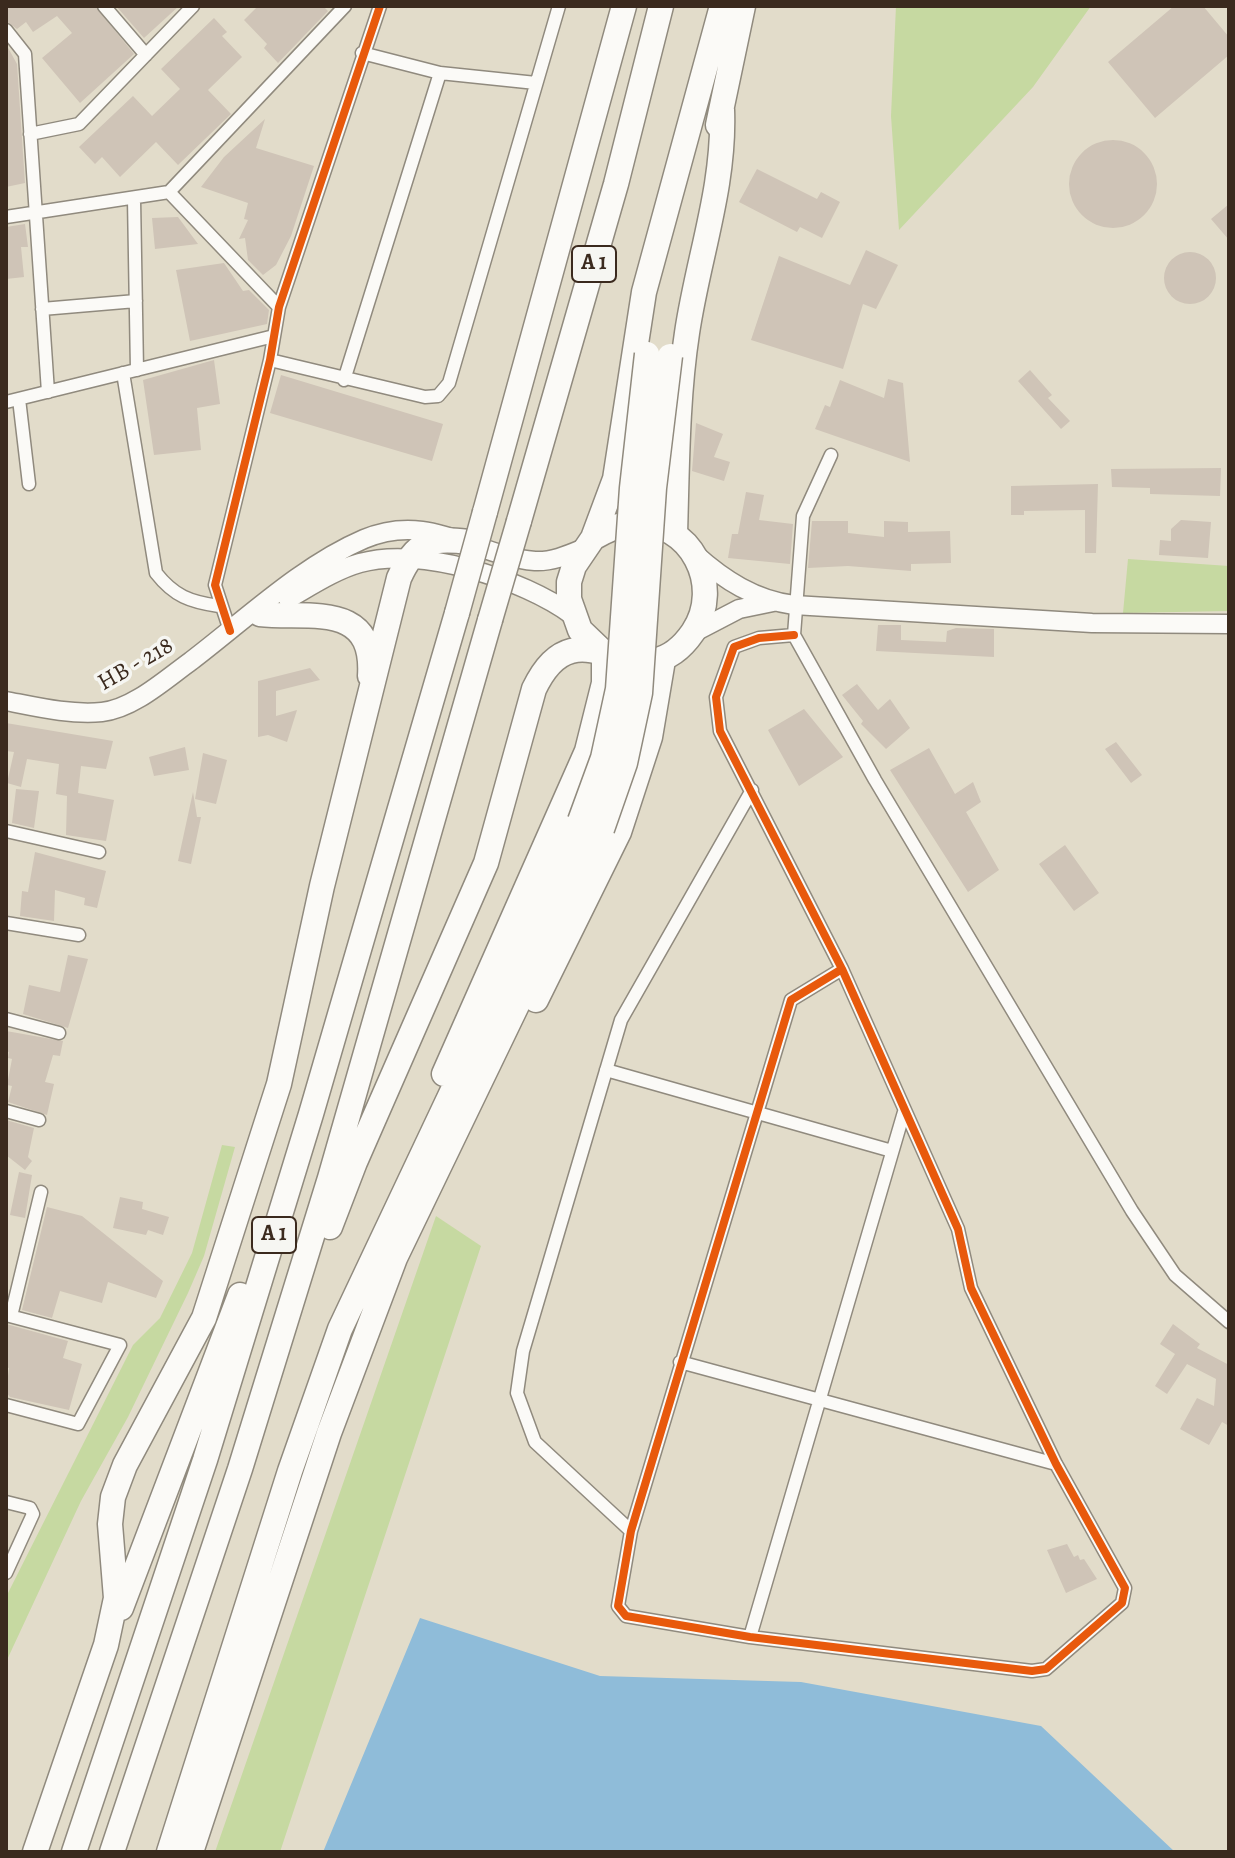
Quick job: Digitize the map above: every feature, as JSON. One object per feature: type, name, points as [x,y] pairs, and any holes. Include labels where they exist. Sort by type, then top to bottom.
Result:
[{"type":"highway","name":"A 1","points":[[74,1852],[205,1460],[311,1114],[457,613],[577,187],[624,6]]},
{"type":"highway","name":"A 1","points":[[112,1852],[240,1469],[330,1178],[612,199],[661,6]]},
{"type":"highway","points":[[386,1251],[591,825],[618,689],[632,488],[723,6]]},
{"type":"highway","points":[[191,1852],[386,1251],[465,1020],[587,751],[604,683],[604,653],[585,636],[572,615],[569,582],[574,566],[590,542],[615,479],[627,384],[644,292],[723,6]]},
{"type":"highway","points":[[659,355],[722,110],[743,6]]},
{"type":"highway","points":[[684,543],[687,333],[714,210],[723,133],[722,110]]},
{"type":"highway","points":[[240,1469],[355,1162],[486,863],[534,689],[545,668],[565,651],[575,648],[646,663],[663,660],[691,634],[704,608],[706,593],[700,564],[684,543],[655,526],[633,523],[590,542]]},
{"type":"highway","points":[[106,1645],[116,1598],[110,1524],[113,1497],[125,1465],[204,1318],[224,1267],[279,1084],[399,578],[416,549],[438,539],[468,542]]},
{"type":"highway","points":[[260,614],[308,612],[331,616],[363,638],[371,671],[366,709]]},
{"type":"highway","points":[[169,1852],[290,1471],[340,1329],[571,936],[619,832],[650,737],[663,660]]},
{"type":"highway","points":[[35,1852],[106,1645],[311,1114]]},
{"type":"main road","points":[[231,630],[319,564],[366,538],[416,530],[532,561],[549,560],[590,542]]},
{"type":"main road","points":[[684,543],[723,578],[773,602],[1092,623],[1229,624]]},
{"type":"main road","points":[[231,630],[360,563],[409,558],[455,567],[534,591],[572,615]]},
{"type":"main road","points":[[691,634],[739,609],[773,602]]},
{"type":"main road","name":"HB - 218","points":[[6,701],[53,710],[102,712],[119,707],[163,682],[231,630]]},
{"type":"street","points":[[104,6],[146,55]]},
{"type":"street","points":[[30,134],[79,124],[193,6]]},
{"type":"street","points":[[6,217],[169,192],[345,6]]},
{"type":"street","points":[[231,630],[219,606],[215,585],[270,360],[279,307],[380,6]]},
{"type":"street","points":[[270,360],[425,397],[438,396],[449,383],[559,6]]},
{"type":"street","points":[[6,30],[25,54],[48,392]]},
{"type":"street","points":[[362,53],[440,73],[536,83]]},
{"type":"street","points":[[344,380],[440,73]]},
{"type":"street","points":[[169,192],[279,307]]},
{"type":"street","points":[[134,199],[137,370]]},
{"type":"street","points":[[42,309],[136,301]]},
{"type":"street","points":[[29,484],[12,400],[274,336]]},
{"type":"street","points":[[123,373],[156,573],[172,592],[195,603],[219,606]]},
{"type":"street","points":[[831,455],[803,516],[794,635],[875,780],[1132,1211],[1175,1275],[1229,1322]]},
{"type":"street","points":[[794,635],[742,642],[734,647],[716,697],[720,731],[842,969],[958,1229],[971,1288],[1056,1464],[1125,1588],[1122,1603],[1046,1669],[1032,1671],[750,1637],[626,1616],[618,1606],[631,1531],[791,1000],[842,969]]},
{"type":"street","points":[[631,1531],[535,1442],[517,1393],[523,1351],[621,1020],[752,790]]},
{"type":"street","points":[[6,831],[99,852]]},
{"type":"street","points":[[6,923],[79,935]]},
{"type":"street","points":[[6,1019],[59,1033]]},
{"type":"street","points":[[606,1070],[892,1151]]},
{"type":"street","points":[[6,1111],[39,1120]]},
{"type":"street","points":[[750,1637],[904,1112]]},
{"type":"street","points":[[6,1405],[78,1424],[120,1345],[9,1316],[41,1192]]},
{"type":"street","points":[[680,1362],[1056,1464]]},
{"type":"street","points":[[6,1502],[32,1510],[33,1516],[6,1573]]},
{"type":"green space","points":[[896,6],[1091,6],[1033,87],[899,230],[891,116]]},
{"type":"green space","points":[[1128,559],[1229,566],[1229,611],[1123,613]]},
{"type":"green space","points":[[222,1145],[235,1147],[204,1256],[128,1417],[81,1501],[6,1662],[6,1597],[133,1345],[160,1318],[192,1253]]},
{"type":"green space","points":[[436,1216],[481,1246],[280,1852],[215,1852]]},
{"type":"water","points":[[420,1618],[600,1676],[801,1682],[1041,1726],[1175,1852],[323,1852]]},
{"type":"building","points":[[6,6],[95,6],[134,54],[80,103],[42,58],[72,33],[57,16],[33,32],[26,22],[17,29],[6,21]]},
{"type":"building","points":[[116,6],[179,6],[144,38]]},
{"type":"building","points":[[258,6],[323,6],[328,11],[278,63],[264,48],[267,44],[244,20]]},
{"type":"building","points":[[1174,6],[1203,6],[1229,37],[1229,55],[1155,118],[1108,62]]},
{"type":"building","points":[[214,18],[227,32],[222,36],[242,57],[208,90],[231,114],[178,165],[156,142],[120,177],[102,157],[95,164],[79,147],[133,96],[152,116],[180,89],[161,69]]},
{"type":"building","points":[[6,44],[17,64],[25,183],[6,187]]},
{"type":"building","points":[[265,119],[256,148],[314,166],[291,236],[276,265],[263,275],[248,260],[245,238],[239,239],[248,220],[244,219],[248,203],[201,187],[224,157]]},
{"type":"building","points":[[1113,140],[1138,147],[1150,159],[1157,184],[1150,209],[1138,221],[1113,228],[1088,221],[1076,209],[1069,184],[1076,159],[1088,147]]},
{"type":"building","points":[[757,169],[817,199],[821,192],[840,202],[822,238],[800,227],[797,232],[739,202]]},
{"type":"building","points":[[1229,204],[1229,240],[1211,219]]},
{"type":"building","points":[[178,217],[198,244],[155,249],[152,218]]},
{"type":"building","points":[[25,224],[28,247],[21,247],[24,277],[6,279],[6,227]]},
{"type":"building","points":[[866,250],[898,265],[876,309],[863,304],[843,369],[751,340],[779,256],[850,285]]},
{"type":"building","points":[[1190,252],[1208,260],[1216,278],[1208,296],[1190,304],[1172,296],[1164,278],[1172,260]]},
{"type":"building","points":[[224,263],[243,291],[249,290],[269,310],[267,324],[190,341],[176,270]]},
{"type":"building","points":[[214,360],[220,404],[197,408],[201,450],[154,455],[143,380]]},
{"type":"building","points":[[1030,370],[1052,395],[1048,398],[1070,421],[1061,429],[1018,381]]},
{"type":"building","points":[[281,375],[443,424],[432,461],[270,413]]},
{"type":"building","points":[[888,379],[903,383],[910,462],[815,429],[825,405],[830,407],[840,380],[884,398]]},
{"type":"building","points":[[696,423],[723,434],[714,457],[730,462],[724,481],[692,471]]},
{"type":"building","points":[[1221,468],[1220,496],[1150,494],[1150,488],[1112,487],[1111,469]]},
{"type":"building","points":[[1098,484],[1096,553],[1085,553],[1085,510],[1024,511],[1024,515],[1011,515],[1011,486]]},
{"type":"building","points":[[746,492],[764,495],[759,520],[793,524],[790,564],[728,558],[732,534],[738,534]]},
{"type":"building","points":[[1181,520],[1211,522],[1208,558],[1159,555],[1160,540],[1171,541],[1171,529]]},
{"type":"building","points":[[812,521],[848,521],[848,533],[884,537],[884,521],[908,522],[908,532],[950,531],[951,563],[911,564],[911,571],[848,566],[808,568]]},
{"type":"building","points":[[878,625],[901,625],[901,640],[946,642],[947,631],[956,628],[994,629],[994,657],[876,651]]},
{"type":"building","points":[[310,668],[320,680],[276,691],[276,716],[297,710],[287,742],[268,735],[258,737],[258,681]]},
{"type":"building","points":[[857,684],[878,710],[890,699],[910,728],[886,749],[861,724],[863,721],[842,695]]},
{"type":"building","points":[[804,709],[843,757],[799,786],[768,730]]},
{"type":"building","points":[[6,723],[113,741],[106,769],[81,766],[78,793],[114,800],[106,841],[66,835],[67,796],[56,794],[59,764],[27,759],[21,787],[7,783],[14,752],[6,751]]},
{"type":"building","points":[[1116,742],[1142,775],[1131,783],[1105,749]]},
{"type":"building","points":[[185,747],[189,770],[154,776],[149,757]]},
{"type":"building","points":[[929,748],[955,794],[973,782],[981,802],[966,812],[999,870],[968,892],[890,770]]},
{"type":"building","points":[[203,753],[227,760],[216,804],[195,799]]},
{"type":"building","points":[[16,789],[39,791],[34,828],[12,823]]},
{"type":"building","points":[[193,792],[197,817],[201,817],[191,864],[178,861]]},
{"type":"building","points":[[1065,845],[1099,893],[1074,911],[1039,864]]},
{"type":"building","points":[[35,852],[106,871],[97,908],[84,905],[85,898],[55,890],[54,921],[20,916],[22,891],[28,892]]},
{"type":"building","points":[[68,955],[88,959],[68,1028],[23,1014],[29,985],[60,992]]},
{"type":"building","points":[[6,1031],[63,1041],[60,1056],[53,1055],[45,1082],[54,1084],[47,1115],[8,1102],[12,1086],[7,1085],[12,1059],[8,1058],[9,1052],[6,1051]]},
{"type":"building","points":[[6,1120],[34,1128],[28,1157],[32,1161],[25,1170],[6,1155]]},
{"type":"building","points":[[19,1172],[32,1175],[25,1218],[10,1215]]},
{"type":"building","points":[[120,1197],[143,1202],[142,1209],[169,1217],[163,1235],[148,1230],[146,1235],[113,1228]]},
{"type":"building","points":[[47,1207],[82,1216],[163,1281],[156,1298],[108,1282],[102,1303],[60,1291],[52,1318],[22,1310]]},
{"type":"building","points":[[6,1324],[68,1341],[63,1358],[82,1364],[69,1410],[10,1397],[6,1392],[9,1368],[6,1367]]},
{"type":"building","points":[[1173,1324],[1200,1344],[1197,1348],[1229,1365],[1229,1426],[1222,1422],[1209,1445],[1180,1429],[1197,1398],[1214,1406],[1216,1379],[1187,1364],[1167,1394],[1155,1386],[1175,1354],[1160,1344]]},
{"type":"building","points":[[1067,1544],[1074,1557],[1078,1555],[1080,1560],[1084,1559],[1097,1579],[1066,1593],[1047,1550]]},
{"type":"cycle path","points":[[230,631],[215,585],[270,360],[279,307],[380,6]]},
{"type":"cycle path","points":[[794,635],[759,638],[734,647],[716,697],[720,731],[842,969],[958,1229],[971,1288],[1056,1464],[1125,1588],[1122,1603],[1046,1669],[1032,1671],[750,1637],[626,1616],[618,1606],[631,1531],[791,1000],[842,969]]}]
